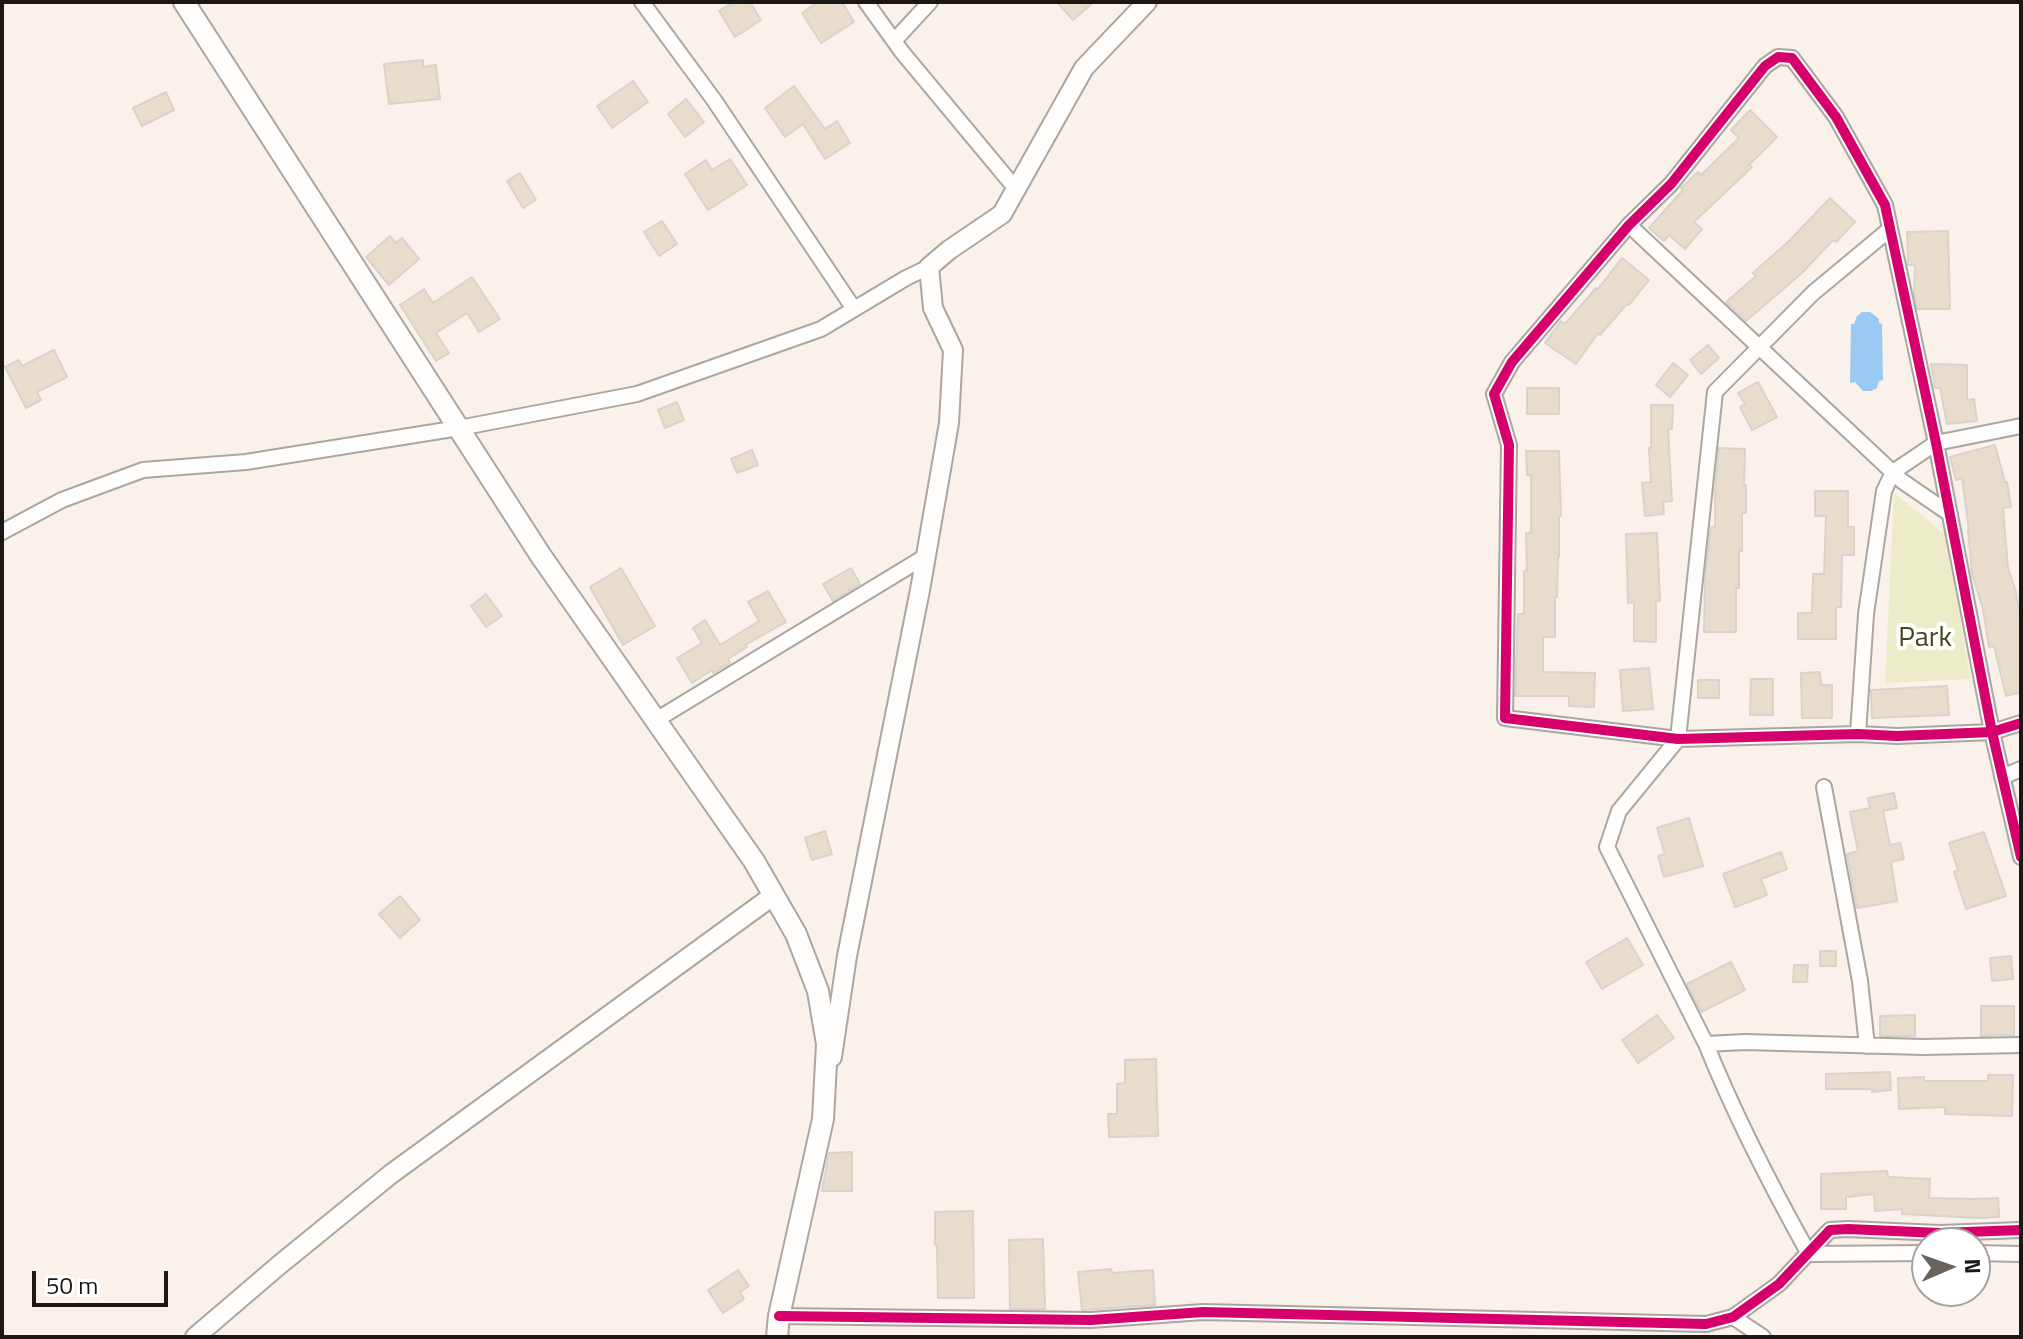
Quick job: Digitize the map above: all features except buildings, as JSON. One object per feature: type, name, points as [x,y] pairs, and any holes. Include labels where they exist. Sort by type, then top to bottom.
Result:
[{"type":"main road","points":[[184,2],[541,556],[754,861],[796,934],[818,991],[827,1044],[823,1119],[777,1337]]},
{"type":"street","points":[[642,2],[714,100],[854,309]]},
{"type":"street","points":[[866,2],[894,41],[1016,189]]},
{"type":"street","points":[[894,41],[930,2]]},
{"type":"street","points":[[2,532],[62,500],[143,470],[246,462],[459,428],[637,394],[821,329],[929,267],[1002,214],[1084,68],[1147,2]]},
{"type":"street","points":[[2021,723],[1992,732],[1678,739],[1505,718],[1509,445],[1494,394],[1512,362],[1629,225],[1671,184],[1765,66],[1778,57],[1792,58],[1836,117],[1885,205],[1936,443],[1992,732],[2021,857]]},
{"type":"street","points":[[1629,225],[1902,481],[1950,514]]},
{"type":"street","points":[[1809,1254],[1763,1168],[1706,1044],[1607,847],[1619,811],[1678,739],[1715,392],[1813,293],[1890,229]]},
{"type":"street","points":[[823,1119],[847,956],[926,556],[949,423],[953,350],[933,308],[929,267]]},
{"type":"street","points":[[1858,734],[1866,614],[1884,491],[1893,472],[1936,443],[2021,426]]},
{"type":"street","points":[[656,720],[926,556]]},
{"type":"street","points":[[2002,777],[2021,769]]},
{"type":"street","points":[[1824,787],[1860,981],[1867,1046]]},
{"type":"street","points":[[195,1337],[391,1174],[774,895]]},
{"type":"street","points":[[1706,1044],[2021,1045]]},
{"type":"street","points":[[779,1316],[1091,1320],[1203,1312],[1706,1324],[1733,1317],[1779,1284],[1830,1230],[1940,1233],[2021,1230]]},
{"type":"street","points":[[1809,1254],[1911,1253]]},
{"type":"street","points":[[1991,1253],[2021,1254]]},
{"type":"street","points":[[1733,1317],[1763,1337]]},
{"type":"green space","name":"Park","points":[[1894,493],[1945,534],[1971,679],[1885,683]]},
{"type":"water","points":[[1862,312],[1870,312],[1882,324],[1883,380],[1871,391],[1863,391],[1855,382],[1850,383],[1851,324]]},
{"type":"cycle path","points":[[2021,723],[1992,732],[1678,739],[1505,718],[1509,445],[1494,394],[1512,362],[1629,225],[1671,184],[1765,66],[1778,57],[1792,58],[1836,117],[1885,205],[1936,443],[1992,732],[2021,857]]},
{"type":"cycle path","points":[[779,1316],[1091,1320],[1203,1312],[1706,1324],[1733,1317],[1779,1284],[1830,1230],[1940,1233],[2021,1230]]}]
